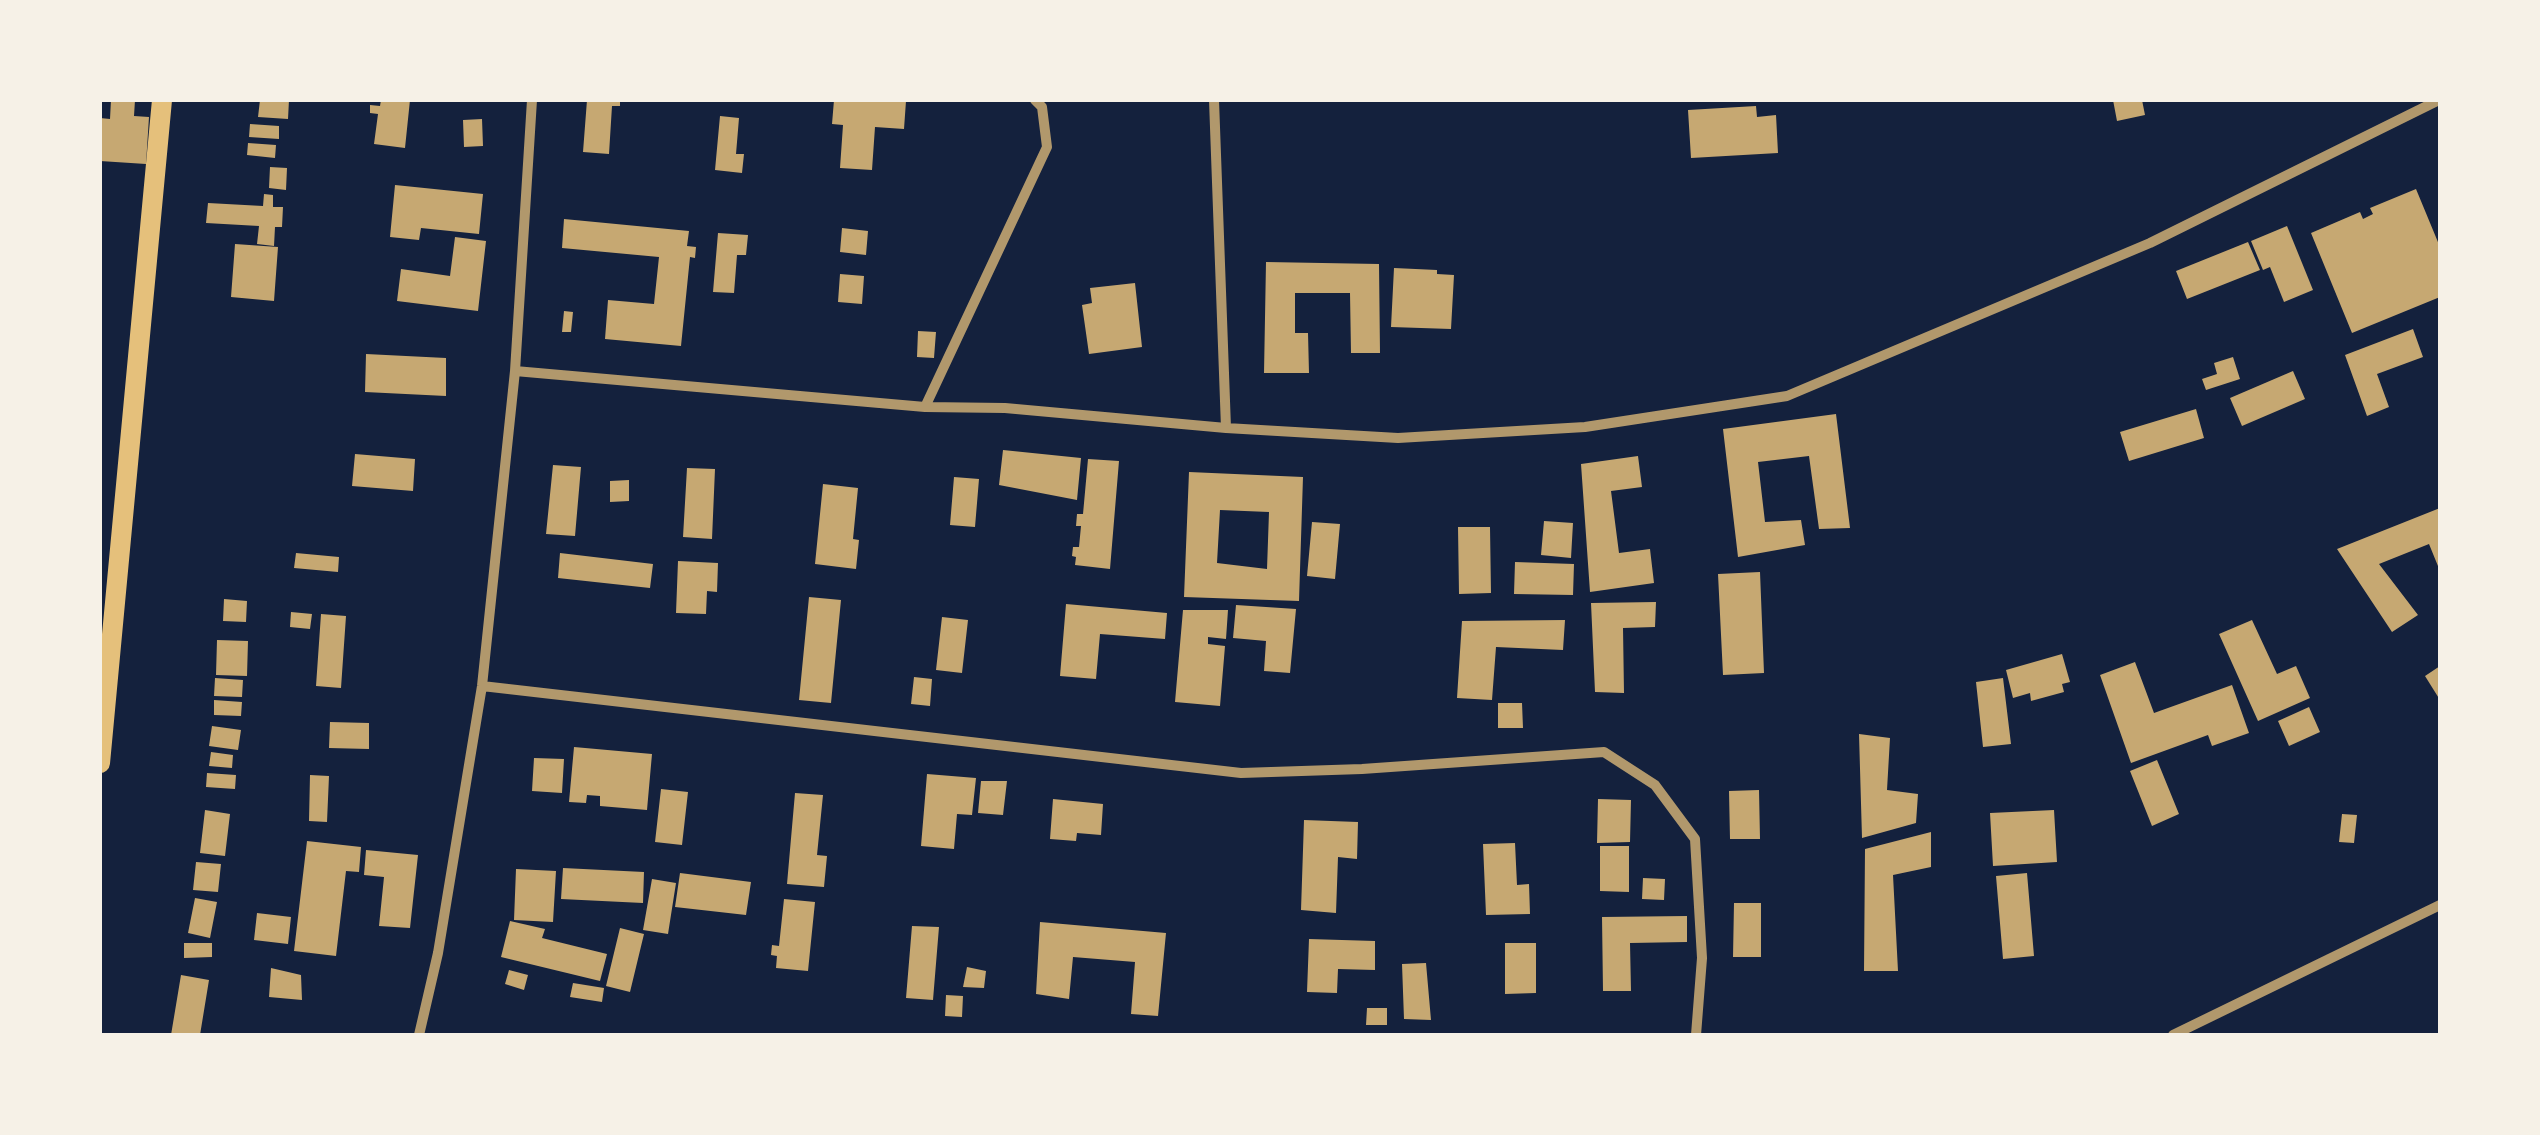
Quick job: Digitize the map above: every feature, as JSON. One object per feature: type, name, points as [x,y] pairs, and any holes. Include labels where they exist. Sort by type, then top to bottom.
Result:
[{"type":"main road","points":[[100,764],[162,100]]},
{"type":"street","points":[[419,1035],[438,953],[482,686],[515,371],[532,100]]},
{"type":"street","points":[[926,407],[1047,147],[1042,107],[1035,100]]},
{"type":"street","points":[[1214,100],[1226,428]]},
{"type":"street","points":[[515,371],[926,407],[1005,408],[1226,428],[1417,437],[1586,427],[1786,396],[2150,243],[2439,100]]},
{"type":"street","points":[[482,686],[1241,773],[1604,752],[1655,784],[1695,838],[1702,958],[1696,1035]]},
{"type":"street","points":[[2173,1035],[2440,906]]},
{"type":"building","points":[[111,100],[135,100],[134,116],[149,117],[146,164],[100,161],[100,118],[110,119]]},
{"type":"building","points":[[260,100],[289,100],[288,119],[258,117]]},
{"type":"building","points":[[381,100],[410,100],[405,148],[374,144],[378,114],[370,113],[370,105],[380,106]]},
{"type":"building","points":[[587,100],[620,100],[620,106],[612,106],[609,154],[583,152]]},
{"type":"building","points":[[834,100],[906,101],[904,129],[875,127],[872,170],[840,168],[843,125],[832,124]]},
{"type":"building","points":[[2113,100],[2142,100],[2145,115],[2117,121]]},
{"type":"building","points":[[1756,106],[1757,117],[1776,115],[1778,153],[1691,158],[1688,110]]},
{"type":"building","points":[[720,116],[739,118],[736,154],[744,154],[742,173],[715,170]]},
{"type":"building","points":[[482,119],[483,146],[464,147],[463,120]]},
{"type":"building","points":[[250,124],[279,126],[279,139],[249,137]]},
{"type":"building","points":[[248,143],[276,145],[275,158],[247,155]]},
{"type":"building","points":[[270,167],[287,168],[286,190],[269,188]]},
{"type":"building","points":[[395,185],[483,194],[479,234],[421,228],[419,240],[390,237]]},
{"type":"building","points":[[2416,189],[2440,247],[2440,297],[2352,333],[2311,233],[2360,212],[2363,219],[2373,214],[2370,208]]},
{"type":"building","points":[[264,194],[273,195],[273,207],[283,207],[282,227],[275,227],[274,246],[257,244],[259,226],[206,223],[208,203],[263,206]]},
{"type":"building","points":[[564,219],[689,231],[687,246],[696,247],[695,258],[690,257],[681,346],[605,339],[608,300],[654,304],[659,257],[562,248]]},
{"type":"building","points":[[2287,226],[2313,290],[2284,302],[2270,267],[2263,270],[2251,241]]},
{"type":"building","points":[[842,228],[868,231],[866,255],[840,252]]},
{"type":"building","points":[[718,233],[748,235],[746,255],[737,255],[734,293],[713,292]]},
{"type":"building","points":[[455,237],[486,241],[478,311],[397,301],[401,269],[450,276]]},
{"type":"building","points":[[2248,242],[2260,270],[2187,299],[2176,271]]},
{"type":"building","points":[[235,244],[278,247],[274,301],[231,297]]},
{"type":"building","points":[[1266,262],[1379,264],[1380,353],[1351,353],[1350,293],[1295,293],[1295,333],[1308,333],[1309,373],[1264,373]]},
{"type":"building","points":[[1394,268],[1454,275],[1451,329],[1391,327]]},
{"type":"building","points":[[840,274],[864,276],[862,304],[838,302]]},
{"type":"building","points":[[1135,283],[1142,347],[1089,354],[1082,305],[1092,303],[1090,288]]},
{"type":"building","points":[[564,311],[573,312],[571,332],[562,332]]},
{"type":"building","points":[[2413,329],[2423,357],[2377,374],[2389,407],[2367,416],[2345,355]]},
{"type":"building","points":[[918,331],[936,332],[934,358],[917,357]]},
{"type":"building","points":[[366,354],[446,358],[446,396],[365,392]]},
{"type":"building","points":[[2233,357],[2240,379],[2206,390],[2202,379],[2217,374],[2214,363]]},
{"type":"building","points":[[2293,371],[2305,399],[2242,426],[2230,398]]},
{"type":"building","points":[[2196,409],[2204,438],[2129,461],[2120,432]]},
{"type":"building","points":[[1836,414],[1850,528],[1819,529],[1809,456],[1758,462],[1765,522],[1801,520],[1805,545],[1738,557],[1723,429]]},
{"type":"building","points":[[1003,450],[1081,458],[1077,500],[999,485]]},
{"type":"building","points":[[355,454],[415,459],[413,491],[352,486]]},
{"type":"building","points":[[1638,456],[1642,487],[1611,491],[1619,553],[1650,549],[1654,583],[1590,592],[1581,464]]},
{"type":"building","points":[[1088,459],[1119,461],[1110,569],[1075,565],[1076,557],[1072,556],[1073,547],[1079,547],[1081,526],[1076,526],[1077,514],[1083,514]]},
{"type":"building","points":[[553,465],[581,467],[575,536],[546,534]]},
{"type":"building","points":[[687,468],[715,469],[712,539],[683,537]]},
{"type":"building","points":[[1189,472],[1303,477],[1299,601],[1184,597]],"holes":[[[1220,510],[1269,512],[1267,569],[1217,563]]]},
{"type":"building","points":[[954,477],[979,479],[975,527],[950,525]]},
{"type":"building","points":[[629,480],[629,501],[610,502],[610,481]]},
{"type":"building","points":[[823,484],[858,488],[853,539],[859,540],[856,569],[815,564]]},
{"type":"building","points":[[2440,508],[2440,571],[2429,544],[2379,564],[2418,615],[2392,632],[2337,549]]},
{"type":"building","points":[[1544,521],[1573,523],[1571,558],[1541,555]]},
{"type":"building","points":[[1312,522],[1340,524],[1335,579],[1307,576]]},
{"type":"building","points":[[1458,527],[1490,527],[1491,593],[1459,594]]},
{"type":"building","points":[[296,553],[339,557],[338,572],[294,568]]},
{"type":"building","points":[[560,553],[653,564],[650,588],[558,578]]},
{"type":"building","points":[[678,561],[718,563],[717,592],[707,591],[706,614],[676,613]]},
{"type":"building","points":[[1515,562],[1574,564],[1573,595],[1514,594]]},
{"type":"building","points":[[1760,572],[1764,673],[1723,675],[1718,574]]},
{"type":"building","points":[[809,597],[841,600],[831,703],[799,700]]},
{"type":"building","points":[[224,599],[247,601],[246,622],[223,621]]},
{"type":"building","points":[[1656,602],[1655,627],[1623,628],[1624,693],[1595,692],[1591,603]]},
{"type":"building","points":[[1066,604],[1167,613],[1165,639],[1100,634],[1096,679],[1060,676]]},
{"type":"building","points":[[1236,605],[1296,609],[1290,673],[1264,671],[1266,641],[1233,638]]},
{"type":"building","points":[[1183,610],[1228,610],[1226,639],[1208,637],[1208,644],[1225,646],[1220,706],[1175,702]]},
{"type":"building","points":[[291,612],[312,614],[310,629],[290,627]]},
{"type":"building","points":[[321,614],[346,616],[341,688],[316,686]]},
{"type":"building","points":[[942,617],[968,620],[962,673],[936,670]]},
{"type":"building","points":[[1565,620],[1563,650],[1496,647],[1492,700],[1457,698],[1462,621]]},
{"type":"building","points":[[2252,620],[2277,674],[2296,666],[2310,698],[2258,721],[2219,634]]},
{"type":"building","points":[[217,640],[248,641],[247,676],[216,675]]},
{"type":"building","points":[[2062,654],[2070,682],[2062,684],[2064,692],[2031,701],[2030,693],[2013,698],[2006,670]]},
{"type":"building","points":[[2135,662],[2154,713],[2232,685],[2249,733],[2212,746],[2208,735],[2131,763],[2100,675]]},
{"type":"building","points":[[2440,666],[2440,700],[2425,676]]},
{"type":"building","points":[[914,677],[932,679],[930,706],[911,704]]},
{"type":"building","points":[[215,678],[243,680],[242,697],[214,696]]},
{"type":"building","points":[[2003,678],[2011,744],[1983,747],[1976,682]]},
{"type":"building","points":[[214,700],[242,702],[241,716],[214,715]]},
{"type":"building","points":[[1498,703],[1522,703],[1523,728],[1498,728]]},
{"type":"building","points":[[2309,707],[2320,732],[2289,746],[2278,721]]},
{"type":"building","points":[[330,722],[369,723],[369,749],[329,748]]},
{"type":"building","points":[[212,726],[241,730],[238,750],[209,746]]},
{"type":"building","points":[[1859,734],[1890,738],[1887,790],[1918,794],[1916,823],[1862,838]]},
{"type":"building","points":[[574,747],[652,754],[647,810],[600,806],[600,796],[587,795],[586,803],[569,802]]},
{"type":"building","points":[[211,752],[233,755],[232,768],[209,766]]},
{"type":"building","points":[[534,758],[564,759],[562,793],[532,791]]},
{"type":"building","points":[[2157,760],[2179,814],[2152,826],[2130,771]]},
{"type":"building","points":[[207,773],[236,775],[235,789],[206,787]]},
{"type":"building","points":[[927,774],[976,778],[972,815],[957,814],[954,849],[921,846]]},
{"type":"building","points":[[310,775],[329,776],[327,822],[309,821]]},
{"type":"building","points":[[981,781],[1007,781],[1003,815],[978,813]]},
{"type":"building","points":[[661,789],[688,792],[682,845],[655,842]]},
{"type":"building","points":[[1759,790],[1760,839],[1730,839],[1729,791]]},
{"type":"building","points":[[795,793],[823,795],[817,855],[827,856],[824,887],[787,884]]},
{"type":"building","points":[[1053,799],[1103,804],[1101,835],[1077,833],[1076,841],[1050,839]]},
{"type":"building","points":[[1598,799],[1631,800],[1630,842],[1597,843]]},
{"type":"building","points":[[205,810],[230,814],[225,856],[200,853]]},
{"type":"building","points":[[2054,810],[2057,862],[1993,866],[1990,813]]},
{"type":"building","points":[[2342,814],[2357,815],[2354,843],[2339,842]]},
{"type":"building","points":[[1304,820],[1358,822],[1357,859],[1338,857],[1336,913],[1301,910]]},
{"type":"building","points":[[1931,832],[1931,867],[1893,875],[1898,971],[1864,971],[1865,849]]},
{"type":"building","points":[[307,841],[361,847],[359,872],[346,871],[336,956],[294,951]]},
{"type":"building","points":[[1515,843],[1517,885],[1529,884],[1530,914],[1486,915],[1483,844]]},
{"type":"building","points":[[1600,846],[1629,846],[1629,892],[1600,891]]},
{"type":"building","points":[[366,850],[418,855],[410,928],[379,926],[384,877],[364,875]]},
{"type":"building","points":[[196,862],[221,864],[218,892],[193,890]]},
{"type":"building","points":[[563,868],[644,872],[643,903],[561,899]]},
{"type":"building","points":[[516,869],[556,871],[553,922],[514,920]]},
{"type":"building","points":[[680,873],[751,882],[746,915],[675,907]]},
{"type":"building","points":[[2027,873],[2034,956],[2003,959],[1996,876]]},
{"type":"building","points":[[1643,878],[1665,879],[1664,900],[1642,899]]},
{"type":"building","points":[[652,879],[676,883],[668,934],[643,930]]},
{"type":"building","points":[[195,898],[217,902],[210,938],[188,933]]},
{"type":"building","points":[[784,899],[815,902],[808,971],[776,968],[777,956],[771,955],[772,945],[779,946]]},
{"type":"building","points":[[1734,903],[1761,903],[1761,957],[1733,957]]},
{"type":"building","points":[[257,913],[291,917],[288,944],[254,940]]},
{"type":"building","points":[[1687,916],[1687,942],[1630,943],[1631,991],[1603,991],[1602,917]]},
{"type":"building","points":[[510,921],[545,929],[542,938],[607,954],[600,981],[501,957]]},
{"type":"building","points":[[1040,922],[1166,933],[1158,1016],[1131,1014],[1135,962],[1073,957],[1069,999],[1036,994]]},
{"type":"building","points":[[912,926],[939,927],[933,1000],[906,998]]},
{"type":"building","points":[[620,928],[644,934],[630,992],[606,986]]},
{"type":"building","points":[[1309,939],[1375,941],[1375,970],[1338,969],[1337,993],[1307,992]]},
{"type":"building","points":[[184,943],[212,943],[212,957],[184,958]]},
{"type":"building","points":[[1505,943],[1536,943],[1536,993],[1505,994]]},
{"type":"building","points":[[1426,963],[1431,1020],[1404,1019],[1402,964]]},
{"type":"building","points":[[967,967],[986,971],[984,988],[963,987]]},
{"type":"building","points":[[271,968],[301,975],[302,1000],[269,997]]},
{"type":"building","points":[[509,970],[528,975],[524,990],[505,984]]},
{"type":"building","points":[[181,975],[209,980],[200,1035],[171,1035]]},
{"type":"building","points":[[573,983],[604,988],[602,1002],[570,997]]},
{"type":"building","points":[[946,995],[963,996],[962,1017],[945,1016]]},
{"type":"building","points":[[1367,1008],[1387,1008],[1387,1025],[1366,1025]]}]
